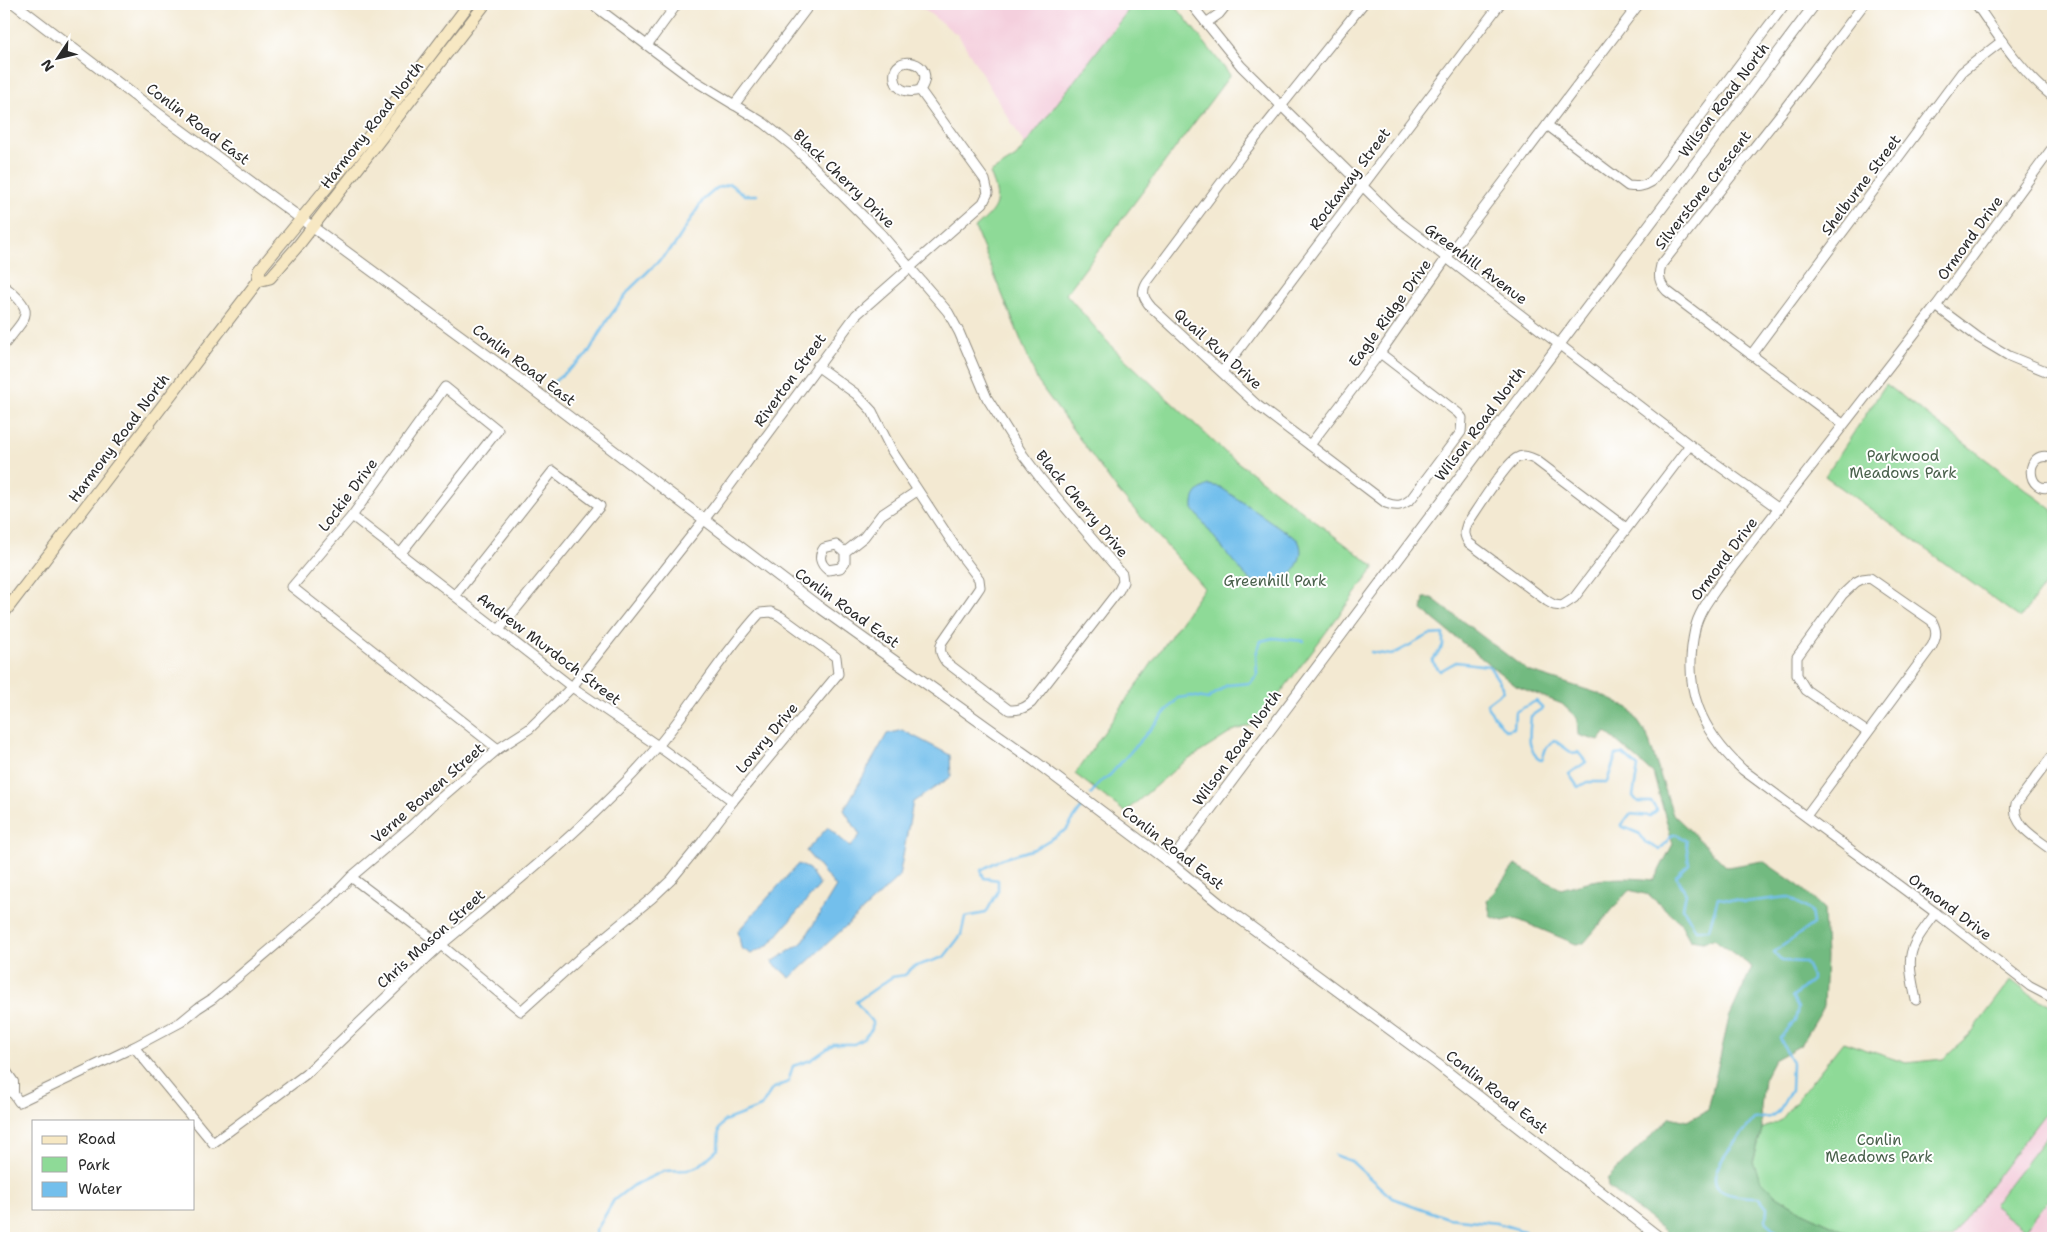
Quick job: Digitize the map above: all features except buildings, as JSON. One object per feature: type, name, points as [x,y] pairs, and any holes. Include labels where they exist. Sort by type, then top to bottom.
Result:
[{"type":"main road","name":"Harmony Road North","points":[[4,614],[258,281],[260,270],[370,135],[469,4]]},
{"type":"main road","name":"Harmony Road North","points":[[258,281],[270,278],[312,227],[485,4]]},
{"type":"street","name":"Conlin Road East","points":[[15,4],[301,219],[526,384],[829,614],[1033,760],[1170,863],[1220,904],[1437,1064],[1660,1238]]},
{"type":"street","name":"Black Cherry Drive","points":[[592,4],[692,79],[764,123],[806,157],[881,234],[948,312],[959,332],[987,398],[1023,455],[1041,479],[1122,574],[1123,582],[1120,590],[1031,703],[1024,708],[1009,710],[946,662],[942,656],[940,649],[942,642],[976,594],[980,587],[979,578],[960,554],[892,451],[872,411],[856,394],[817,366]]},
{"type":"street","points":[[647,45],[677,4]]},
{"type":"street","points":[[734,105],[810,4]]},
{"type":"street","name":"Greenhill Avenue","points":[[1190,4],[1241,66],[1396,219],[1690,445],[1779,509]]},
{"type":"street","points":[[1206,23],[1219,14],[1227,4]]},
{"type":"street","name":"Quail Run Drive","points":[[1363,4],[1242,155],[1143,289],[1143,295],[1151,307],[1257,405],[1386,503],[1394,506],[1404,504],[1411,498],[1462,432],[1462,418],[1380,353]]},
{"type":"street","name":"Rockaway Street","points":[[1222,372],[1500,4]]},
{"type":"street","name":"Eagle Ridge Drive","points":[[1310,445],[1380,353],[1446,258],[1639,4]]},
{"type":"street","points":[[1547,125],[1628,186],[1639,187],[1646,185],[1651,182],[1785,4]]},
{"type":"street","name":"Wilson Road North","points":[[1170,863],[1815,4]]},
{"type":"street","name":"Silverstone Crescent","points":[[1843,424],[1666,291],[1659,279],[1661,265],[1782,112],[1864,4]]},
{"type":"street","points":[[1976,4],[2036,84],[2053,97]]},
{"type":"street","name":"Shelburne Street","points":[[1751,355],[1962,72],[2002,41]]},
{"type":"street","name":"Riverton Street","points":[[703,520],[856,315],[983,203],[988,193],[985,180],[920,90]]},
{"type":"street","name":"Ormond Drive","points":[[2053,147],[1936,306],[1719,585],[1703,609],[1695,628],[1691,675],[1694,698],[1706,728],[1715,742],[1743,770],[1936,913],[2030,986],[2053,998]]},
{"type":"street","points":[[4,286],[20,299],[26,307],[26,317],[4,345]]},
{"type":"street","points":[[1936,306],[1978,338],[2009,356],[2053,374]]},
{"type":"street","name":"Lockie Drive","points":[[401,553],[498,430],[444,387],[352,516],[292,588],[498,749]]},
{"type":"street","points":[[1626,528],[1536,460],[1522,456],[1510,464],[1464,531],[1465,538],[1469,543],[1547,601],[1554,605],[1562,606],[1574,598],[1690,445]]},
{"type":"street","points":[[2053,458],[2046,456],[2036,460],[2031,473],[2035,483],[2039,486],[2053,486]]},
{"type":"street","points":[[455,595],[553,471],[600,506],[498,631]]},
{"type":"street","points":[[846,552],[864,537],[881,515],[917,490]]},
{"type":"street","name":"Andrew Murdoch Street","points":[[352,516],[572,687],[658,746],[732,801]]},
{"type":"street","name":"Verne Bowen Street","points":[[12,1095],[134,1047],[181,1022],[212,999],[331,898],[351,877],[410,828],[435,803],[498,749],[529,729],[572,687],[703,520]]},
{"type":"street","points":[[1806,816],[1932,646],[1936,637],[1936,629],[1932,621],[1870,578],[1856,582],[1842,595],[1797,657],[1798,675],[1806,690],[1867,732]]},
{"type":"street","name":"Lowry Drive","points":[[441,945],[521,1011],[671,880],[732,801],[838,674],[836,657],[780,616],[771,612],[760,614],[658,746]]},
{"type":"street","name":"Chris Mason Street","points":[[195,1121],[213,1143],[306,1074],[441,945],[607,802],[658,746]]},
{"type":"street","points":[[2053,755],[2016,804],[2015,811],[2016,818],[2020,824],[2053,850]]},
{"type":"street","points":[[351,877],[441,945]]},
{"type":"street","points":[[1916,1000],[1910,969],[1911,951],[1922,931],[1936,913]]},
{"type":"street","name":"Chris Mason Street","points":[[134,1047],[194,1120]]},
{"type":"street","points":[[4,1069],[13,1082],[12,1095]]},
{"type":"shaded area","points":[[917,4],[1133,4],[1025,145],[959,36]]},
{"type":"shaded area","points":[[2053,1103],[2053,1238],[1950,1237]]},
{"type":"green space","name":"Greenhill Park","points":[[1133,4],[1174,4],[1230,75],[1066,294],[1113,348],[1227,454],[1375,567],[1258,723],[1235,730],[1180,765],[1125,812],[1075,774],[1204,588],[1117,490],[1038,382],[975,228],[989,215],[996,204],[996,191],[990,173],[1016,157]]},
{"type":"green space","name":"Parkwood Meadows Park","points":[[1886,384],[2053,510],[2053,574],[2020,618],[1825,476]]},
{"type":"green space","points":[[1424,598],[1432,598],[1528,671],[1597,693],[1629,708],[1647,735],[1673,814],[1727,867],[1763,861],[1799,886],[1824,909],[1826,957],[1824,1007],[1801,1045],[1774,1060],[1764,1079],[1761,1107],[1762,1129],[1753,1162],[1760,1179],[1777,1196],[1803,1212],[1859,1238],[1674,1238],[1608,1187],[1607,1179],[1670,1117],[1687,1121],[1708,1110],[1729,1018],[1752,967],[1714,939],[1703,942],[1690,940],[1680,922],[1649,895],[1629,890],[1584,943],[1576,944],[1514,918],[1503,921],[1491,917],[1487,901],[1515,865],[1561,889],[1586,882],[1607,879],[1654,880],[1673,844],[1653,773],[1606,732],[1599,741],[1578,735],[1577,718],[1562,704],[1516,686],[1422,610]]},
{"type":"green space","name":"Conlin Meadows Park","points":[[2011,980],[2032,996],[2053,1006],[2053,1103],[1950,1238],[1859,1238],[1803,1212],[1777,1196],[1760,1179],[1753,1163],[1762,1129],[1781,1120],[1843,1042],[1906,1063],[1943,1059],[1969,1036]]},
{"type":"green space","points":[[2049,1133],[2053,1136],[2053,1194],[2025,1230],[1993,1205]]},
{"type":"water","points":[[1209,485],[1220,487],[1298,540],[1301,548],[1299,560],[1293,572],[1285,580],[1271,586],[1260,585],[1249,579],[1233,561],[1193,509],[1193,500],[1196,494]]},
{"type":"water","points":[[902,730],[950,755],[951,777],[913,802],[899,877],[790,978],[772,962],[802,943],[836,887],[806,851],[828,827],[850,847],[860,835],[844,810],[887,734]]},
{"type":"water","points":[[798,864],[809,869],[820,885],[769,945],[751,954],[741,948],[738,931]]},
{"type":"waterway","points":[[545,389],[587,355],[608,319],[630,289],[674,246],[703,200],[717,188],[730,184],[745,195],[757,195]]},
{"type":"waterway","points":[[1371,652],[1391,655],[1429,635],[1443,634],[1443,646],[1432,661],[1440,671],[1456,662],[1489,666],[1503,687],[1503,691],[1487,703],[1488,708],[1505,730],[1514,728],[1515,712],[1536,701],[1543,708],[1531,716],[1530,741],[1533,752],[1542,760],[1546,748],[1554,740],[1572,753],[1578,752],[1586,762],[1569,774],[1578,787],[1587,782],[1607,782],[1616,755],[1623,754],[1638,767],[1633,796],[1638,802],[1651,802],[1657,810],[1650,816],[1630,814],[1621,826],[1640,834],[1645,842],[1660,850],[1671,836],[1676,834],[1686,841],[1689,864],[1676,876],[1686,893],[1683,908],[1696,930],[1709,929],[1718,898],[1745,902],[1788,897],[1811,911],[1813,924],[1774,952],[1782,961],[1805,962],[1812,976],[1812,980],[1792,997],[1798,1008],[1795,1021],[1780,1038],[1792,1063],[1791,1090],[1779,1111],[1770,1117],[1754,1119],[1723,1158],[1715,1181],[1720,1190],[1734,1195],[1758,1197],[1767,1208],[1766,1220],[1773,1229],[1787,1238]]},
{"type":"waterway","points":[[1091,794],[1178,698],[1192,696],[1208,699],[1227,685],[1250,683],[1257,675],[1256,654],[1261,641],[1273,638],[1304,641]]},
{"type":"waterway","points":[[596,1238],[596,1231],[614,1200],[632,1186],[664,1171],[687,1170],[699,1166],[718,1149],[719,1129],[724,1121],[761,1107],[772,1089],[788,1082],[793,1066],[811,1060],[834,1044],[854,1044],[863,1039],[872,1029],[872,1022],[856,1002],[892,977],[905,975],[913,967],[944,957],[961,935],[965,917],[986,913],[998,891],[998,880],[984,878],[981,870],[1001,859],[1034,849],[1066,830],[1082,807]]},
{"type":"waterway","points":[[1335,1155],[1351,1161],[1392,1198],[1448,1218],[1497,1223],[1524,1231],[1532,1238]]},
{"type":"waterway","points":[[4,1233],[14,1238]]}]
